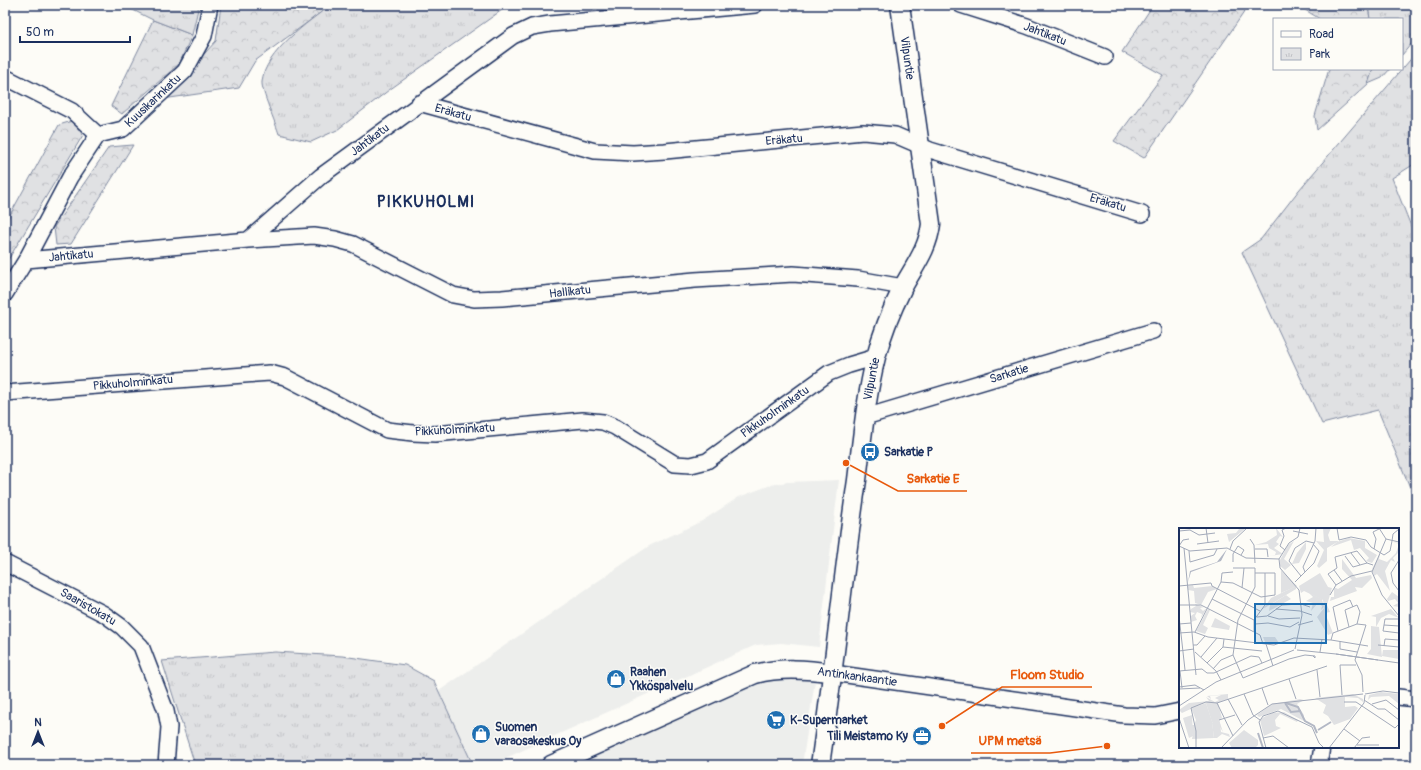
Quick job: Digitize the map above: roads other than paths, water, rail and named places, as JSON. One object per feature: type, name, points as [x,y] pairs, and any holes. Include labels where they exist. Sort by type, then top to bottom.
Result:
[{"type":"street","name":"Kuusikarinkatu","points":[[98,135],[123,129],[185,71],[204,36],[210,5]]},
{"type":"street","name":"Jahtikatu","points":[[26,260],[248,240],[321,176],[495,48],[513,36],[532,27],[576,20],[755,5]]},
{"type":"street","name":"Vilpuntie","points":[[820,765],[865,417],[876,357],[882,336],[903,287],[929,240],[931,224],[900,5]]},
{"type":"street","name":"Jahtikatu","points":[[961,5],[1028,26],[1105,57]]},
{"type":"street","points":[[5,77],[72,110],[98,135],[70,177],[26,260],[5,294]]},
{"type":"street","name":"Eräkatu","points":[[419,103],[560,143],[595,151],[632,153],[665,151],[863,132],[895,135],[920,145],[1142,214]]},
{"type":"street","name":"Hallikatu","points":[[248,240],[314,236],[336,239],[353,244],[453,295],[474,299],[502,298],[695,280],[793,274],[858,279],[903,287]]},
{"type":"street","name":"Sarkatie","points":[[865,417],[1154,331]]},
{"type":"street","name":"Pikkuholminkatu","points":[[5,393],[270,373],[285,378],[387,430],[435,434],[583,420],[603,422],[615,427],[675,464],[691,465],[707,461],[829,373],[876,357]]},
{"type":"street","name":"Saaristokatu","points":[[5,562],[104,614],[122,627],[141,646],[166,711],[169,727],[166,765]]},
{"type":"street","name":"Antinkankaantie","points":[[551,765],[755,674],[776,669],[833,673],[1124,715],[1155,716],[1179,711]]},
{"type":"street","points":[[1399,697],[1416,699]]},
{"type":"street","points":[[1319,765],[1322,748]]},
{"type":"place","name":"Sarkatie P","points":[[870,452]]},
{"type":"place","name":"Sarkatie E","points":[[846,463]]},
{"type":"place","name":"Raahen Ykköspalvelu","points":[[616,679]]},
{"type":"place","name":"K-Supermarket","points":[[776,720]]},
{"type":"place","name":"Floom Studio","points":[[942,726]]},
{"type":"place","name":"Suomen varaosakeskus Oy","points":[[481,734]]},
{"type":"place","name":"Tili Meistamo Ky","points":[[922,736]]},
{"type":"place","name":"UPM metsä","points":[[1107,746]]},
{"type":"district","name":"PIKKUHOLMI","points":[[426,202]]}]
